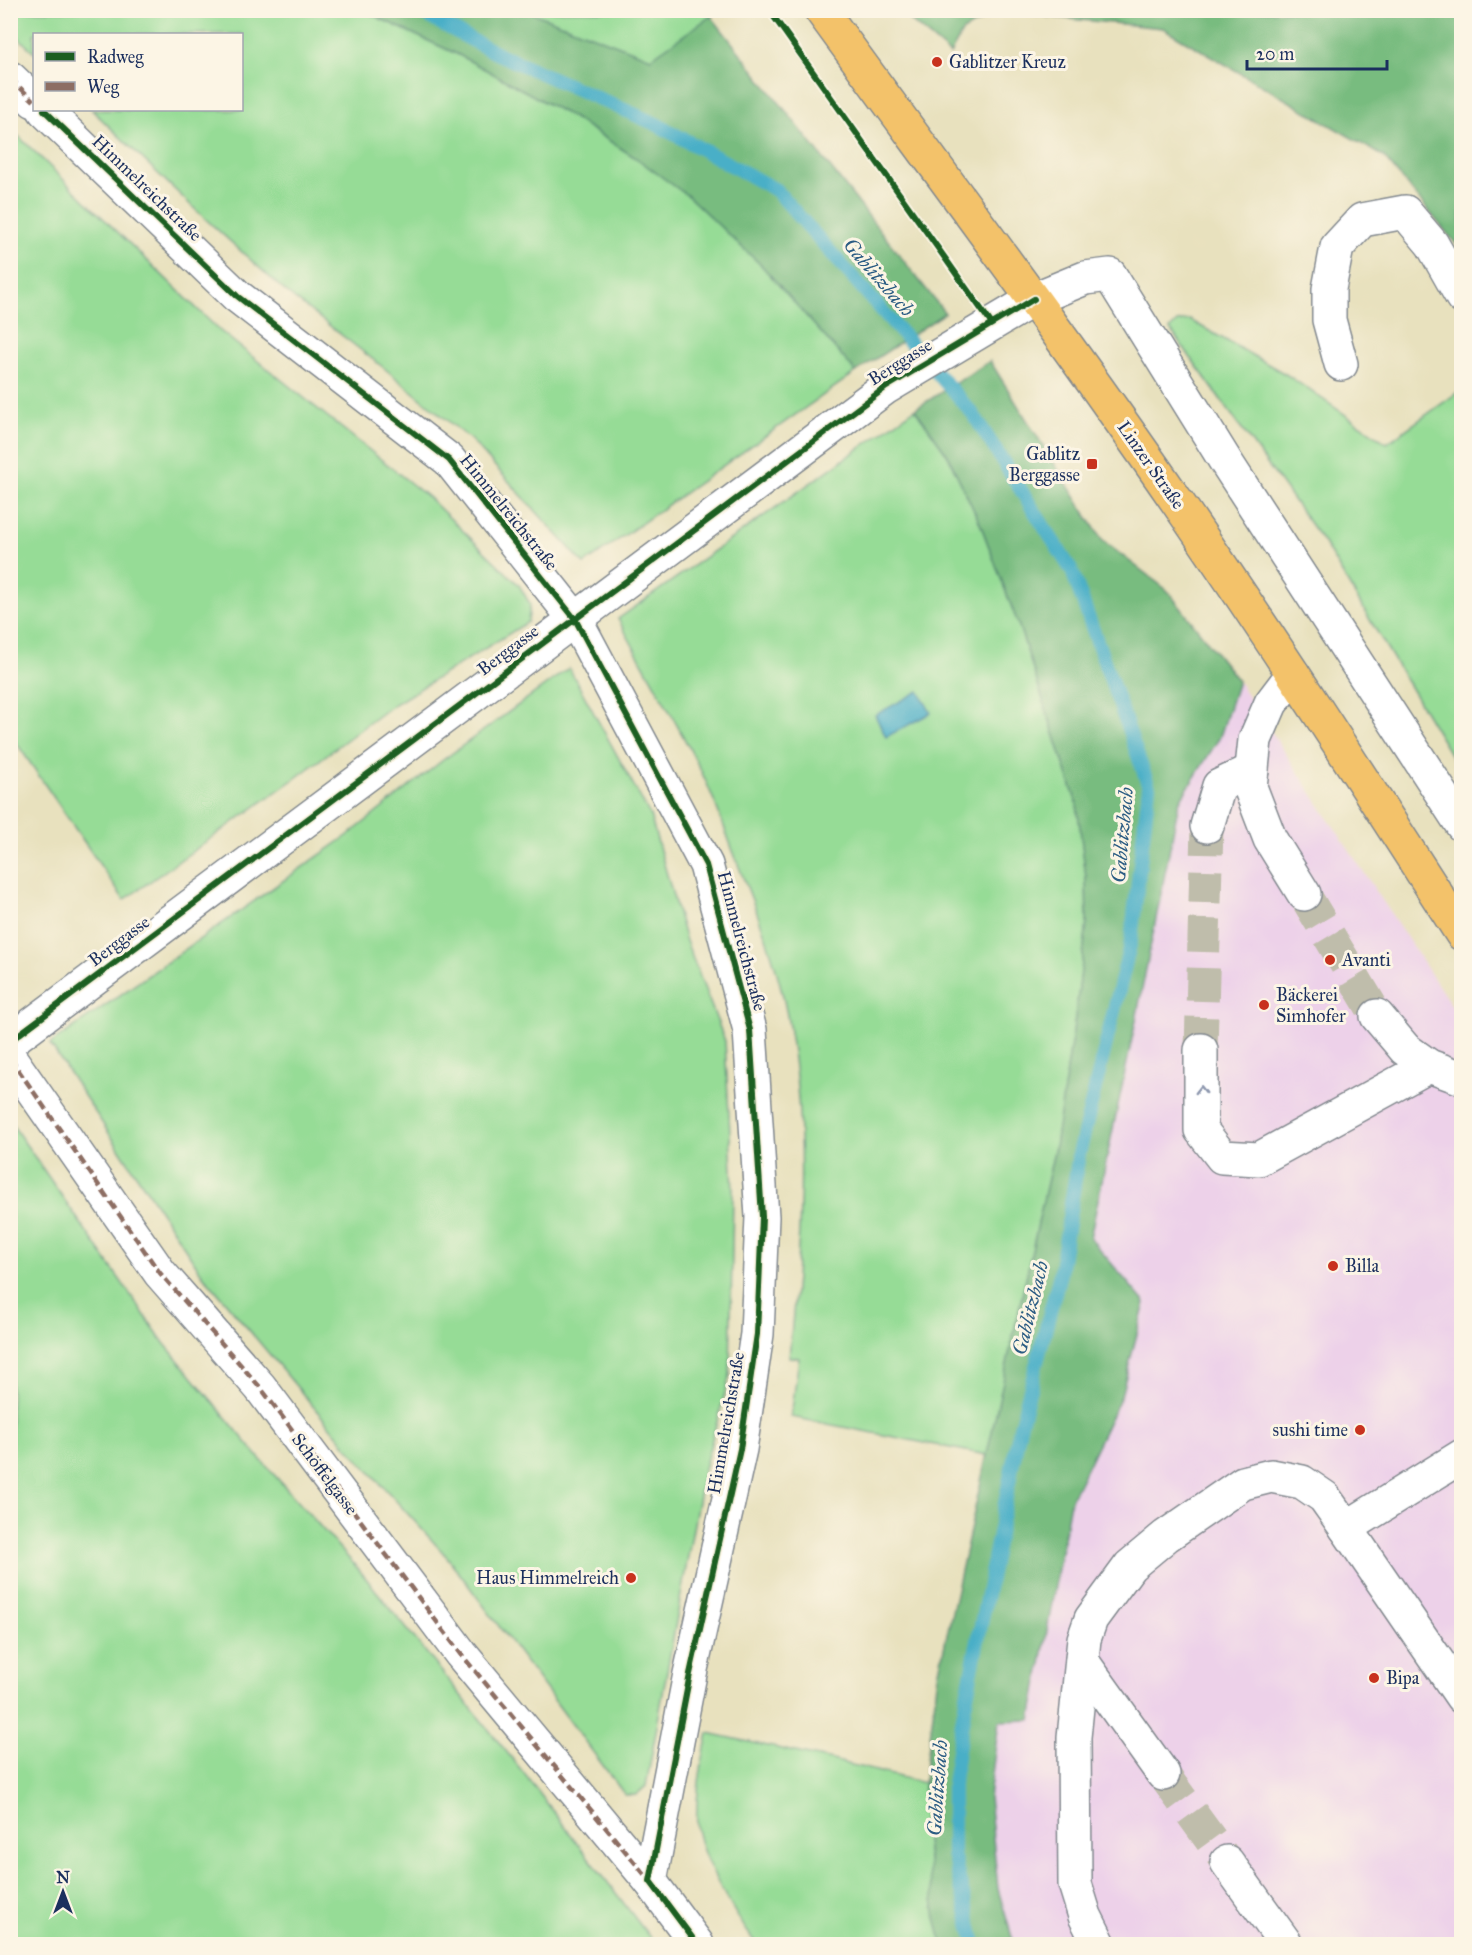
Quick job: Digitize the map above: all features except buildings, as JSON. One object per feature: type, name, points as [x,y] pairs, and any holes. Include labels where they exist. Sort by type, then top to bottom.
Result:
[{"type":"main road","name":"Linzer Straße","points":[[821,10],[1034,299],[1177,501],[1336,739],[1461,934]]},
{"type":"street","points":[[10,78],[33,100]]},
{"type":"street","name":"Himmelreichstraße","points":[[45,111],[237,296],[449,460],[575,619],[706,865],[750,1030],[762,1217],[757,1334],[740,1449],[690,1674],[650,1881]]},
{"type":"street","points":[[1341,364],[1329,320],[1329,289],[1337,247],[1362,220],[1405,212],[1432,244],[1461,297]]},
{"type":"street","name":"Berggasse","points":[[10,1041],[885,388],[950,347],[1034,299],[1085,278],[1110,275],[1226,462],[1461,825]]},
{"type":"street","points":[[1293,674],[1271,703],[1255,740],[1250,787],[1270,839],[1304,894]]},
{"type":"street","points":[[1207,826],[1219,786],[1252,770]]},
{"type":"street","points":[[1377,1016],[1405,1049],[1429,1066],[1461,1078]]},
{"type":"street","points":[[1201,1050],[1201,1130],[1222,1157],[1259,1159],[1429,1066]]},
{"type":"street","name":"Schöffelgasse","points":[[10,1058],[160,1273],[260,1387],[460,1654],[650,1881]]},
{"type":"street","points":[[1346,1528],[1461,1456]]},
{"type":"street","points":[[1099,1944],[1085,1916],[1075,1884],[1074,1737],[1084,1639],[1091,1619],[1130,1566],[1166,1536],[1243,1483],[1271,1476],[1302,1482],[1324,1497],[1461,1696]]},
{"type":"street","points":[[1082,1661],[1163,1774]]},
{"type":"street","points":[[1227,1862],[1286,1944]]},
{"type":"street","points":[[650,1881],[697,1944]]},
{"type":"shaded area","points":[[1238,681],[1461,1020],[1461,1944],[1014,1944],[998,1889],[989,1797],[999,1721],[1031,1719],[1070,1502],[1121,1396],[1145,1304],[1090,1238],[1179,801],[1220,737]]},
{"type":"green space","points":[[10,11],[364,11],[459,55],[574,118],[636,158],[688,196],[762,266],[856,372],[584,564],[471,440],[384,368],[286,292],[199,213],[93,111],[243,111],[243,33],[33,33],[33,52],[11,30]]},
{"type":"green space","points":[[364,11],[527,11],[651,58],[711,16],[945,313],[856,372],[762,266],[688,196],[636,158],[574,118],[459,55]]},
{"type":"green space","points":[[527,11],[719,11],[651,58]]},
{"type":"green space","points":[[899,11],[998,11],[963,31],[950,54]]},
{"type":"green space","points":[[1014,11],[1461,11],[1461,250],[1383,156],[1163,28],[1050,17]]},
{"type":"green space","points":[[11,129],[219,330],[428,497],[519,585],[530,604],[528,622],[390,707],[297,777],[124,900],[11,735]]},
{"type":"green space","points":[[1190,320],[1287,375],[1387,443],[1461,390],[1461,772],[1324,543],[1170,329],[1177,322]]},
{"type":"green space","points":[[990,361],[1102,540],[1167,590],[1238,681],[1220,737],[1179,802],[1090,1238],[1145,1303],[1121,1396],[1070,1502],[1031,1720],[999,1721],[989,1797],[998,1889],[1014,1944],[943,1944],[936,1919],[924,1821],[924,1783],[938,1675],[1055,1147],[1087,923],[1086,877],[1077,804],[1020,629],[980,523],[947,454],[915,409]]},
{"type":"green space","points":[[915,409],[947,454],[980,523],[1020,629],[1077,804],[1086,877],[1087,923],[1055,1147],[987,1455],[791,1417],[799,1358],[789,1357],[797,1267],[801,1176],[797,1086],[792,1041],[783,996],[764,933],[711,792],[680,730],[618,619]]},
{"type":"green space","points":[[569,668],[650,815],[686,941],[725,1041],[733,1190],[730,1375],[704,1469],[646,1786],[636,1795],[625,1795],[448,1558],[349,1449],[202,1274],[50,1044],[347,836],[443,760]]},
{"type":"green space","points":[[11,1123],[164,1343],[261,1460],[360,1571],[523,1772],[655,1944],[11,1944]]},
{"type":"green space","points":[[708,1733],[924,1783],[928,1864],[943,1944],[756,1944],[720,1887],[699,1838],[697,1802]]},
{"type":"water","points":[[919,691],[931,713],[886,737],[875,715]]},
{"type":"waterway","name":"Gablitzbach","points":[[416,10],[496,53],[656,124],[776,190],[973,414],[1072,571],[1149,787],[1131,941],[1079,1154],[1060,1274],[1020,1427],[963,1716],[953,1785],[953,1854],[975,1944]]},
{"type":"tunnel","points":[[1201,1050],[1207,826]]},
{"type":"tunnel","points":[[1304,894],[1377,1016]]},
{"type":"tunnel","points":[[1163,1774],[1227,1862]]},
{"type":"marked path","points":[[10,78],[33,100]]},
{"type":"marked path","points":[[10,1058],[160,1273],[260,1387],[461,1654],[650,1881]]},
{"type":"cycle path","points":[[769,10],[991,323]]},
{"type":"cycle path","points":[[45,111],[237,296],[449,460],[575,619],[706,865],[750,1030],[762,1217],[757,1334],[740,1449],[690,1674],[650,1881],[697,1944]]},
{"type":"cycle path","points":[[10,1041],[885,388],[1034,299]]},
{"type":"place","name":"Gablitzer Kreuz","points":[[937,62]]},
{"type":"place","name":"Gablitz Berggasse","points":[[1092,464]]},
{"type":"place","name":"Avanti","points":[[1330,960]]},
{"type":"place","name":"Bäckerei Simhofer","points":[[1264,1005]]},
{"type":"place","name":"Billa","points":[[1333,1266]]},
{"type":"place","name":"sushi time","points":[[1360,1430]]},
{"type":"place","name":"Haus Himmelreich","points":[[631,1578]]},
{"type":"place","name":"Bipa","points":[[1374,1678]]}]
